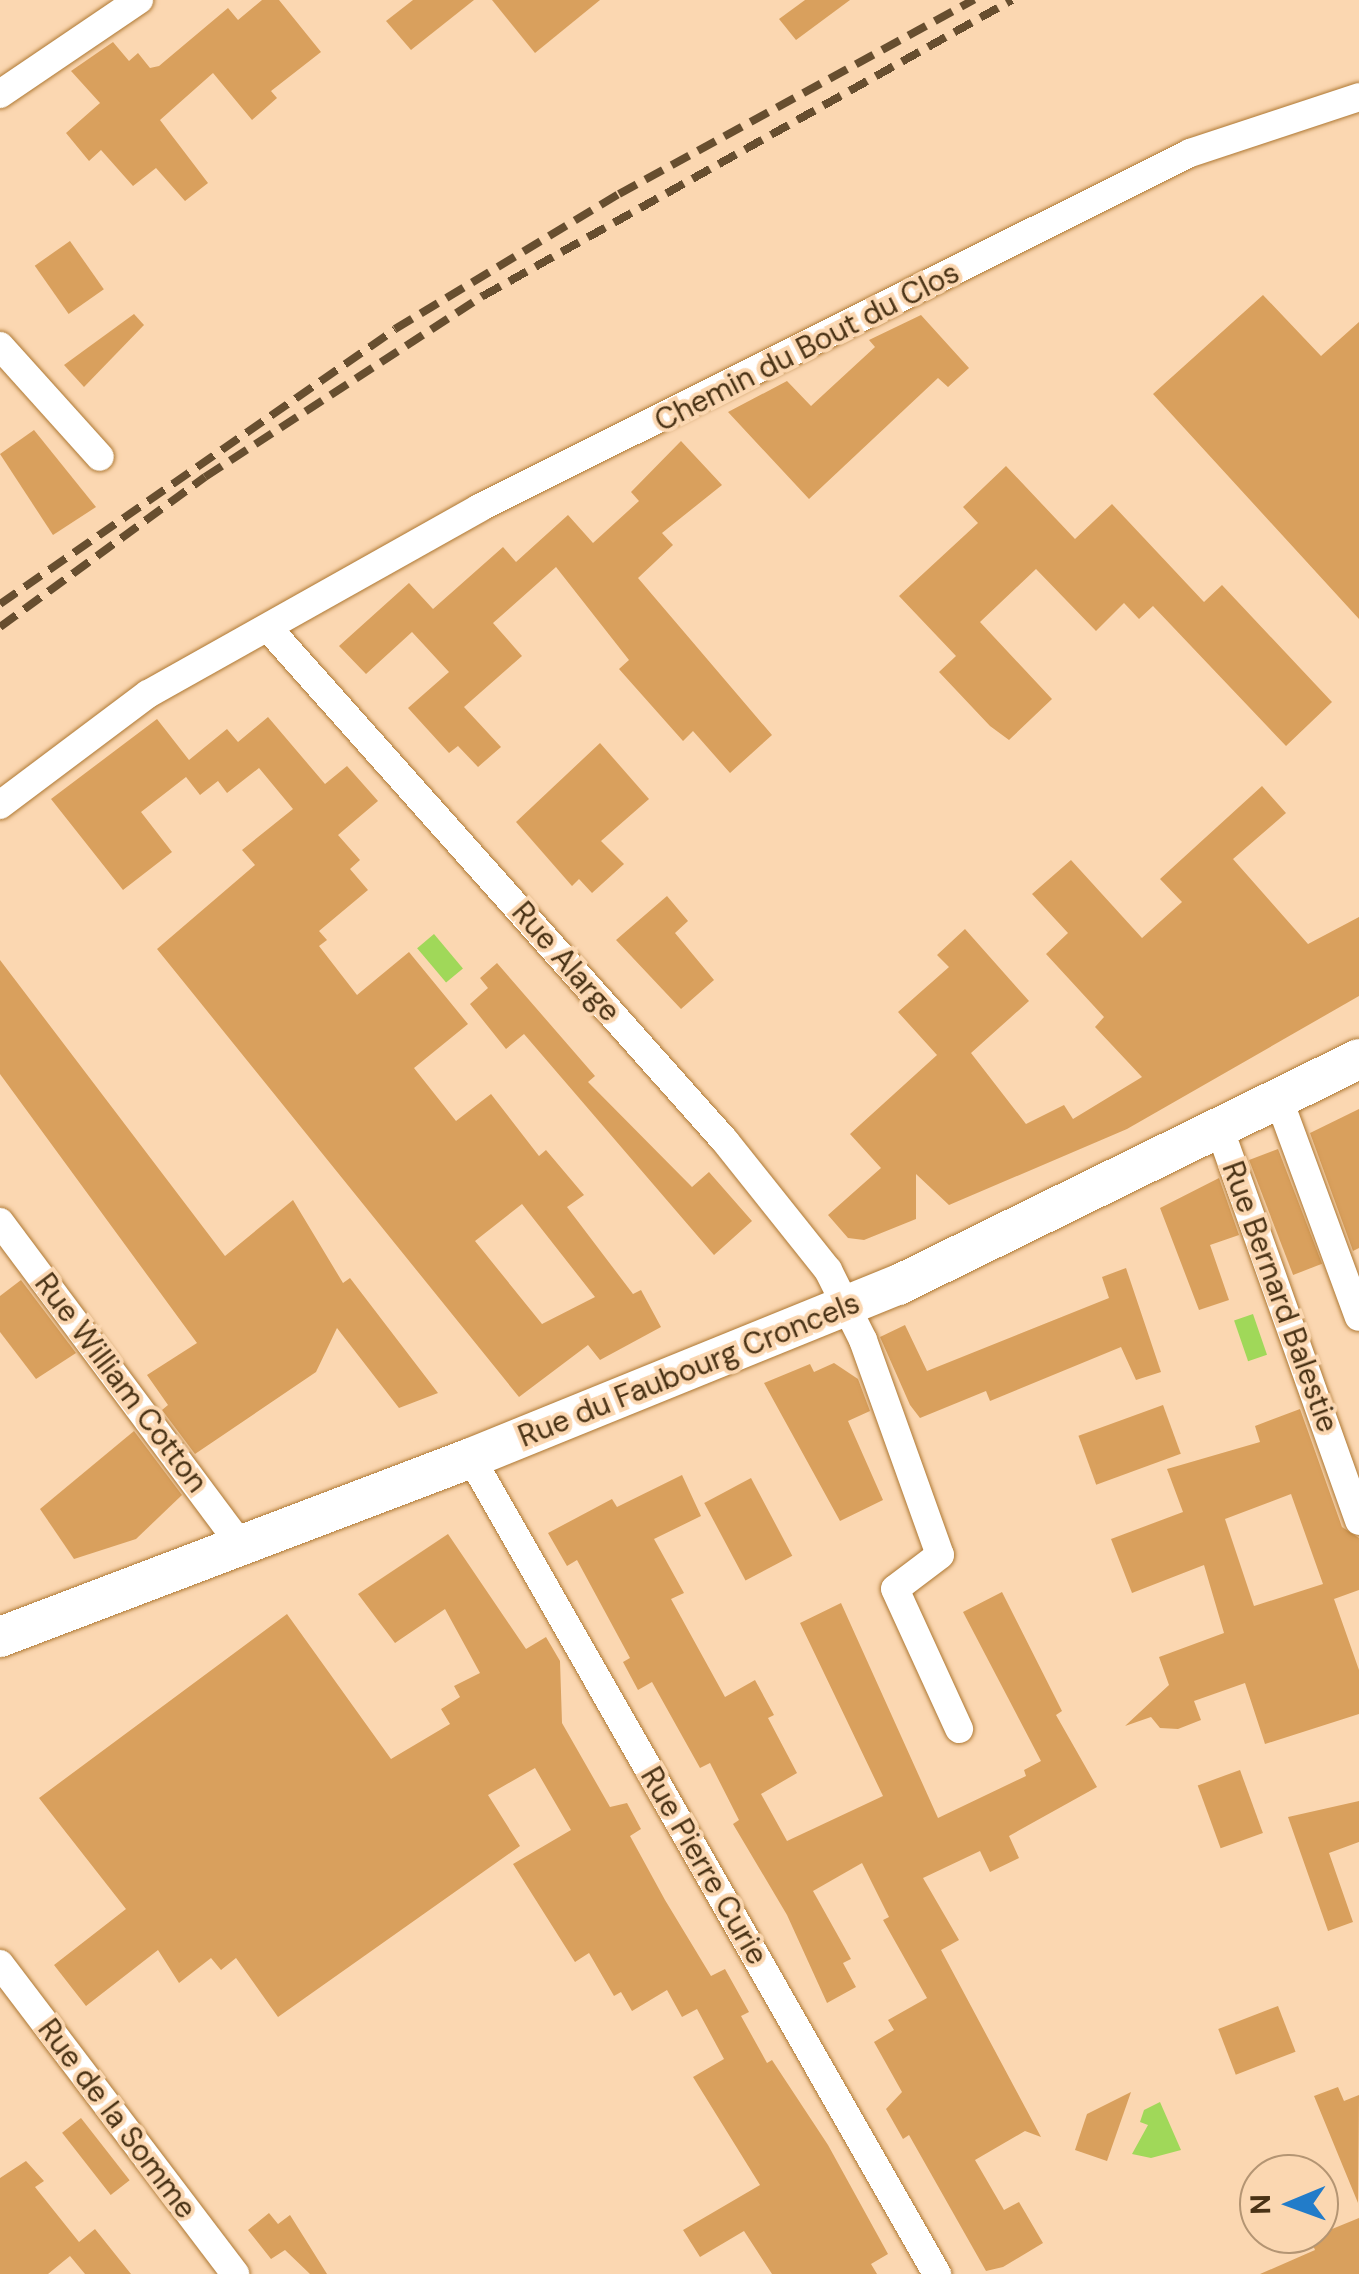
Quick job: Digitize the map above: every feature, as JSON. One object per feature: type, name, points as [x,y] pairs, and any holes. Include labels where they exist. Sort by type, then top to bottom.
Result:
[{"type":"main road","name":"Rue du Faubourg Croncels","points":[[0,1636],[471,1458],[849,1305],[1359,1060]]},
{"type":"street","points":[[0,94],[139,0]]},
{"type":"street","name":"Chemin du Bout du Clos","points":[[0,805],[148,694],[269,630],[479,508],[1190,154],[1359,96]]},
{"type":"street","points":[[0,346],[100,456]]},
{"type":"street","name":"Rue Alarge","points":[[269,630],[725,1141],[849,1305],[940,1555],[894,1589],[959,1729]]},
{"type":"street","points":[[1280,1100],[1359,1316]]},
{"type":"street","name":"Rue Bernard Balestie","points":[[1220,1130],[1359,1522]]},
{"type":"street","name":"Rue William Cotton","points":[[0,1222],[241,1545]]},
{"type":"street","name":"Rue Pierre Curie","points":[[471,1458],[937,2274]]},
{"type":"street","name":"Rue de la Somme","points":[[0,1964],[235,2274]]},
{"type":"shaded area","points":[[434,934],[463,968],[446,983],[417,948]]},
{"type":"shaded area","points":[[1253,1314],[1267,1355],[1248,1361],[1234,1321]]},
{"type":"shaded area","points":[[1160,2102],[1181,2150],[1151,2158],[1132,2154],[1148,2125],[1140,2122],[1144,2110]]},
{"type":"building","points":[[262,0],[279,0],[321,52],[271,91],[277,98],[252,120],[213,73],[160,120],[208,183],[185,201],[156,168],[133,186],[101,150],[89,161],[66,133],[100,103],[71,71],[113,42],[129,61],[138,53],[150,68],[159,66],[228,8],[238,20]]},
{"type":"building","points":[[413,0],[474,0],[411,50],[386,21]]},
{"type":"building","points":[[492,0],[600,0],[535,53]]},
{"type":"building","points":[[805,0],[850,0],[796,40],[779,19]]},
{"type":"building","points":[[70,241],[104,289],[69,314],[35,266]]},
{"type":"building","points":[[1263,295],[1321,356],[1359,322],[1359,619],[1153,394]]},
{"type":"building","points":[[134,314],[144,325],[84,387],[64,365]]},
{"type":"building","points":[[921,315],[969,368],[948,387],[938,378],[809,499],[728,412],[787,381],[811,406],[875,347],[869,340]]},
{"type":"building","points":[[34,430],[96,507],[53,535],[0,454]]},
{"type":"building","points":[[681,441],[722,485],[662,533],[673,545],[638,578],[772,735],[730,773],[693,731],[683,741],[619,669],[629,660],[556,567],[493,623],[522,656],[464,707],[501,747],[478,767],[458,746],[449,753],[408,708],[449,672],[412,632],[366,674],[339,646],[409,583],[433,609],[503,547],[516,562],[568,515],[593,543],[639,501],[631,492]]},
{"type":"building","points":[[1006,466],[1075,539],[1112,504],[1204,602],[1222,585],[1332,702],[1286,746],[1153,606],[1139,619],[1124,603],[1096,631],[1036,569],[980,622],[1052,699],[1009,740],[990,726],[939,672],[956,656],[899,596],[978,523],[963,507]]},
{"type":"building","points":[[268,717],[325,784],[347,766],[378,801],[338,835],[360,860],[350,869],[368,890],[319,931],[327,940],[319,946],[357,995],[409,952],[468,1024],[414,1068],[456,1121],[491,1094],[539,1156],[546,1150],[584,1195],[567,1207],[633,1294],[641,1290],[661,1327],[600,1360],[588,1345],[519,1397],[157,949],[255,865],[242,850],[293,809],[259,768],[227,793],[218,781],[200,795],[186,777],[141,812],[172,852],[123,890],[51,799],[157,719],[189,760],[227,729],[238,742]],"holes":[[[522,1204],[595,1297],[542,1324],[475,1241]]]},
{"type":"building","points":[[600,743],[649,799],[601,841],[624,864],[592,893],[579,879],[572,886],[516,822]]},
{"type":"building","points":[[1262,786],[1286,813],[1233,859],[1308,944],[1359,917],[1359,996],[1127,1129],[949,1205],[916,1174],[916,1219],[864,1240],[848,1238],[828,1215],[881,1168],[850,1134],[937,1055],[898,1012],[949,967],[937,955],[965,929],[1029,1001],[971,1053],[1026,1124],[1064,1105],[1073,1119],[1142,1077],[1095,1027],[1104,1017],[1046,954],[1068,933],[1032,894],[1071,860],[1142,938],[1182,902],[1160,879]]},
{"type":"building","points":[[667,896],[688,921],[675,933],[714,980],[681,1009],[616,940]]},
{"type":"building","points":[[0,960],[225,1256],[293,1200],[343,1283],[350,1278],[438,1393],[399,1408],[337,1328],[316,1372],[195,1454],[162,1410],[168,1405],[147,1375],[197,1343],[0,1074]]},
{"type":"building","points":[[497,963],[595,1076],[588,1082],[692,1187],[709,1172],[752,1221],[714,1255],[524,1034],[506,1049],[470,1004],[488,988],[480,978]]},
{"type":"building","points":[[1359,1109],[1359,1248],[1353,1251],[1310,1133]]},
{"type":"building","points":[[1278,1149],[1322,1264],[1293,1275],[1249,1160]]},
{"type":"building","points":[[1219,1178],[1239,1235],[1210,1245],[1229,1300],[1199,1310],[1160,1208]]},
{"type":"building","points":[[1126,1268],[1161,1372],[1136,1380],[1121,1347],[990,1401],[986,1391],[920,1418],[910,1405],[880,1337],[905,1325],[927,1371],[1109,1298],[1102,1277]]},
{"type":"building","points":[[21,1280],[76,1353],[36,1379],[0,1332],[0,1296]]},
{"type":"building","points":[[834,1363],[858,1379],[870,1411],[848,1421],[883,1500],[840,1521],[764,1383],[810,1364],[814,1372]]},
{"type":"building","points":[[1163,1405],[1181,1454],[1096,1485],[1078,1436]]},
{"type":"building","points":[[1300,1409],[1342,1527],[1359,1538],[1359,1590],[1334,1599],[1359,1670],[1359,1714],[1265,1744],[1245,1683],[1194,1701],[1201,1720],[1178,1729],[1160,1728],[1151,1717],[1125,1726],[1169,1685],[1159,1657],[1224,1633],[1204,1565],[1132,1593],[1111,1539],[1183,1512],[1167,1469],[1260,1442],[1255,1426]],"holes":[[[1291,1494],[1323,1584],[1254,1606],[1225,1519]]]},
{"type":"building","points":[[134,1431],[182,1495],[136,1539],[74,1559],[40,1509]]},
{"type":"building","points":[[682,1475],[701,1516],[654,1539],[684,1593],[671,1599],[725,1697],[755,1680],[774,1715],[768,1718],[797,1773],[761,1794],[787,1841],[883,1796],[800,1623],[841,1603],[938,1818],[1026,1776],[1024,1770],[1041,1761],[963,1612],[1002,1592],[1062,1711],[1056,1715],[1097,1787],[1009,1836],[1019,1858],[990,1872],[980,1851],[923,1878],[959,1940],[941,1950],[1041,2137],[1025,2131],[975,2160],[1004,2210],[1019,2202],[1043,2243],[1003,2267],[986,2271],[909,2135],[903,2139],[886,2109],[902,2092],[874,2042],[894,2030],[888,2020],[927,1998],[883,1920],[889,1917],[862,1863],[813,1891],[851,1959],[843,1963],[856,1987],[827,2003],[787,1915],[733,1824],[739,1820],[710,1763],[700,1768],[652,1682],[638,1690],[623,1662],[630,1658],[577,1560],[567,1566],[548,1533],[612,1499],[617,1507]]},
{"type":"building","points":[[751,1478],[792,1556],[746,1581],[704,1503]]},
{"type":"building","points":[[448,1534],[526,1649],[546,1637],[560,1661],[562,1723],[610,1807],[627,1803],[641,1829],[630,1836],[665,1900],[711,1976],[725,1969],[749,2012],[741,2016],[767,2063],[772,2060],[828,2145],[888,2254],[871,2264],[877,2274],[772,2274],[744,2231],[700,2257],[683,2230],[760,2185],[693,2077],[724,2059],[697,2009],[682,2017],[667,1990],[632,2011],[621,1992],[614,1996],[589,1953],[575,1962],[513,1864],[571,1830],[535,1768],[488,1795],[520,1846],[278,2017],[236,1958],[221,1970],[211,1958],[179,1983],[158,1950],[86,2006],[54,1965],[126,1909],[39,1798],[287,1614],[391,1759],[450,1724],[441,1709],[460,1697],[454,1686],[480,1673],[445,1609],[395,1643],[358,1594]]},
{"type":"building","points":[[1240,1770],[1263,1833],[1221,1848],[1198,1785]]},
{"type":"building","points":[[1359,1801],[1359,1842],[1329,1853],[1353,1922],[1328,1931],[1288,1817]]},
{"type":"building","points":[[1278,2006],[1296,2052],[1236,2075],[1218,2029]]},
{"type":"building","points":[[1338,2087],[1344,2101],[1359,2095],[1358,2203],[1339,2154],[1314,2096]]},
{"type":"building","points":[[1131,2092],[1107,2161],[1075,2150],[1087,2114]]},
{"type":"building","points":[[81,2118],[130,2180],[111,2195],[62,2133]]},
{"type":"building","points":[[26,2161],[44,2181],[35,2187],[79,2242],[95,2229],[131,2274],[85,2274],[70,2256],[48,2274],[0,2274],[0,2178]]},
{"type":"building","points":[[269,2213],[278,2224],[290,2215],[327,2274],[310,2274],[285,2250],[271,2259],[248,2230]]},
{"type":"building","points":[[1359,2218],[1359,2274],[1260,2274],[1306,2254],[1339,2254],[1339,2226]]},
{"type":"railway","points":[[0,604],[395,329],[619,194],[974,0]]},
{"type":"railway","points":[[0,627],[205,477],[483,296],[1012,0]]}]
